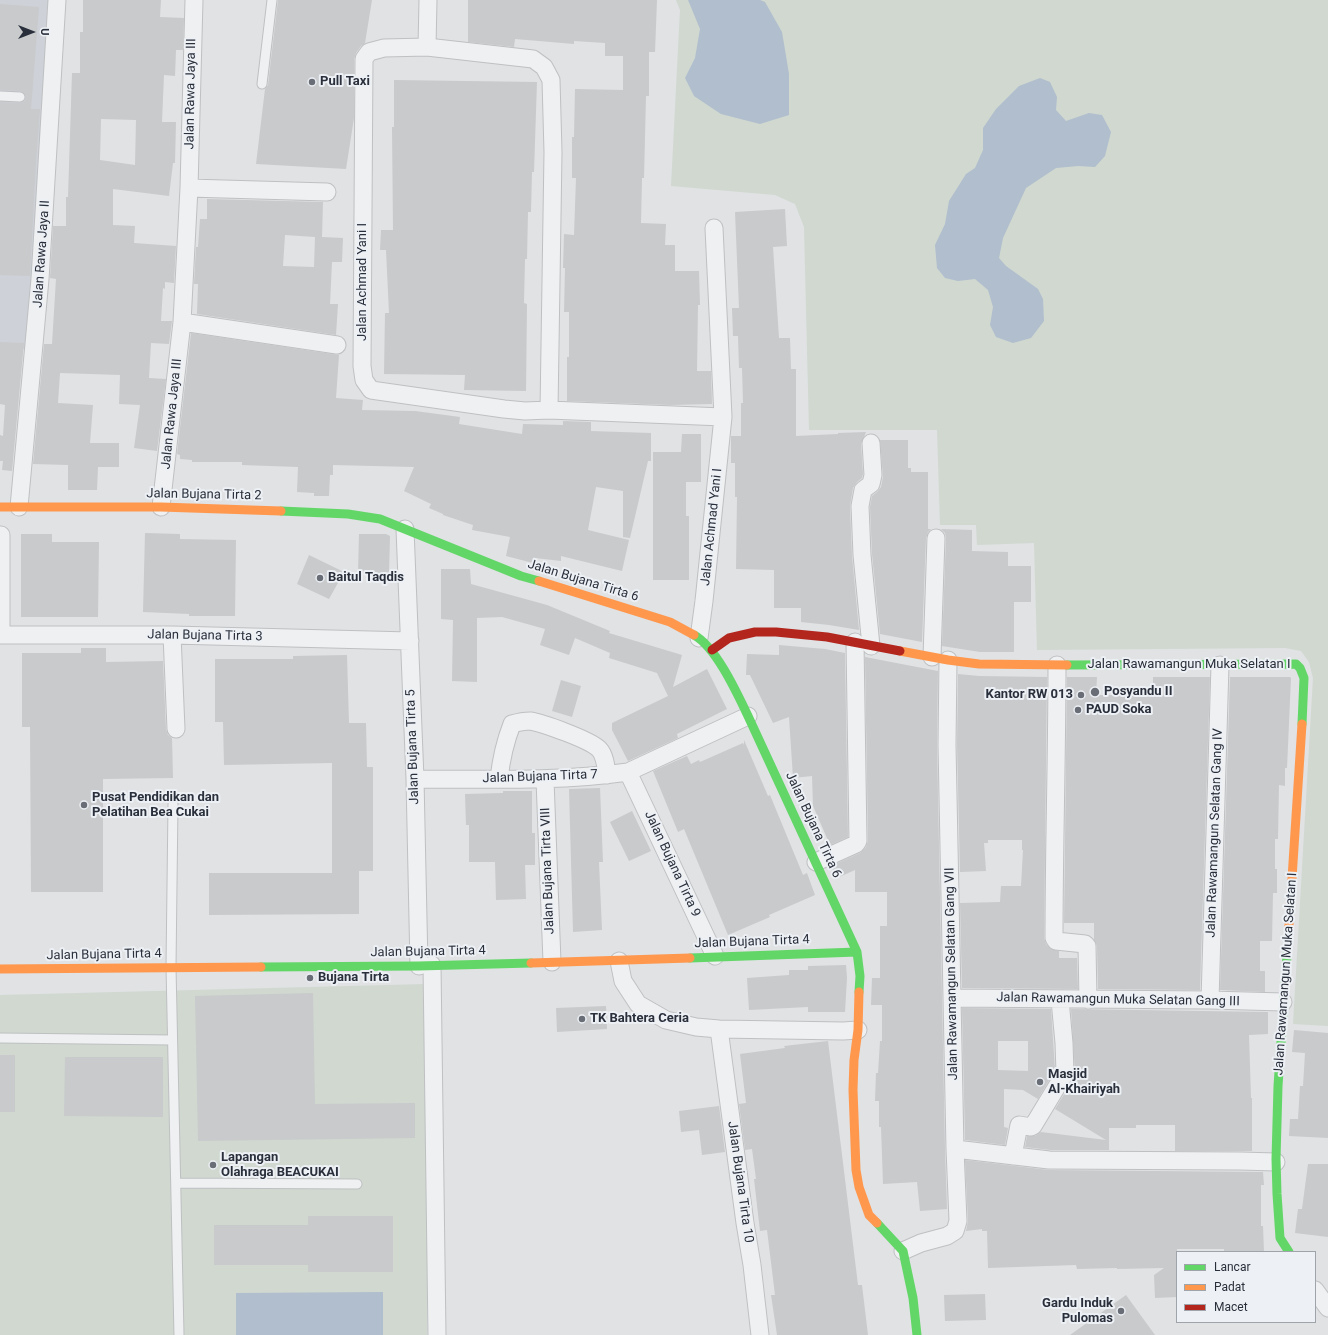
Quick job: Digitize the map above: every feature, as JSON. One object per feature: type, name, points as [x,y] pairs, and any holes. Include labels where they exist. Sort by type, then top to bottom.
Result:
[{"type":"street","name":"Jalan Rawa Jaya II","points":[[19,508],[40,279],[57,0]]},
{"type":"street","name":"Jalan Rawa Jaya III","points":[[161,506],[182,322],[189,188],[194,0]]},
{"type":"street","points":[[427,47],[428,0]]},
{"type":"street","name":"Jalan Achmad Yani I","points":[[549,410],[553,152],[551,80],[544,67],[533,59],[427,47],[384,48],[369,52],[364,59],[362,358],[364,380],[371,390],[525,411],[549,410],[723,417]]},
{"type":"street","points":[[189,188],[327,192]]},
{"type":"street","name":"Jalan Achmad Yani I","points":[[699,638],[723,417],[714,228]]},
{"type":"street","points":[[182,322],[337,345]]},
{"type":"street","points":[[816,862],[856,844],[858,841],[863,644],[860,506],[864,490],[871,484],[873,476],[871,443]]},
{"type":"street","name":"Jalan Bujana Tirta 2","points":[[0,507],[161,506],[324,512],[368,515],[388,521],[405,529]]},
{"type":"street","name":"Jalan Bujana Tirta 6","points":[[405,529],[521,576],[670,622],[699,638],[712,650],[733,685],[748,716],[857,952],[860,976],[858,1030],[854,1060],[853,1090],[856,1170],[859,1187],[869,1215],[903,1251]]},
{"type":"street","name":"Jalan Bujana Tirta 5","points":[[405,529],[414,779],[425,965],[438,1335]]},
{"type":"street","points":[[0,635],[2,535]]},
{"type":"street","name":"Jalan Rawamangun Selatan Gang VII","points":[[903,1251],[921,1243],[947,1236],[955,1231],[958,1221],[955,1149],[947,745],[940,659],[936,538]]},
{"type":"street","name":"Jalan Rawamangun Muka Selatan I","points":[[712,650],[729,638],[755,632],[776,632],[811,635],[940,659],[979,664],[1296,664],[1300,668],[1304,678],[1296,840],[1283,1002],[1277,1110],[1276,1162],[1279,1229],[1280,1238],[1288,1251]]},
{"type":"street","name":"Jalan Bujana Tirta 3","points":[[0,635],[172,635],[410,642]]},
{"type":"street","points":[[172,635],[176,729]]},
{"type":"street","points":[[1057,665],[1054,938],[1056,941],[1085,944],[1087,946],[1088,1000]]},
{"type":"street","name":"Jalan Rawamangun Selatan Gang IV","points":[[1210,1000],[1220,665]]},
{"type":"street","name":"Jalan Bujana Tirta 7","points":[[414,779],[545,780],[628,772],[748,716]]},
{"type":"street","points":[[499,779],[503,751],[512,724],[522,721],[533,722],[565,732],[591,743],[600,749],[606,763],[607,775]]},
{"type":"street","name":"Jalan Bujana Tirta 9","points":[[628,772],[715,956]]},
{"type":"street","name":"Jalan Bujana Tirta VIII","points":[[545,780],[552,962]]},
{"type":"street","name":"Jalan Bujana Tirta 4","points":[[0,969],[425,965],[619,961],[715,956],[857,952]]},
{"type":"street","points":[[619,961],[623,981],[638,1004],[666,1020],[696,1027],[718,1029],[858,1030]]},
{"type":"street","name":"Jalan Rawamangun Muka Selatan Gang III","points":[[952,998],[1283,1002]]},
{"type":"street","points":[[1013,1156],[1019,1125],[1033,1126],[1065,1073],[1060,1000]]},
{"type":"street","name":"Jalan Bujana Tirta 10","points":[[718,1029],[752,1265],[760,1335]]},
{"type":"street","points":[[955,1149],[1049,1160],[1276,1162]]},
{"type":"street","points":[[903,1251],[913,1298],[917,1335]]},
{"type":"street","points":[[1316,1291],[1328,1308]]},
{"type":"lane","points":[[262,84],[272,0]]},
{"type":"lane","points":[[0,96],[20,97]]},
{"type":"lane","points":[[173,804],[171,967],[179,1335]]},
{"type":"lane","points":[[0,1038],[172,1040]]},
{"type":"lane","points":[[176,1183],[357,1184]]},
{"type":"shaded area","points":[[0,0],[51,0],[26,349],[0,347]]},
{"type":"shaded area","points":[[676,0],[1328,0],[1328,1026],[1293,1024],[1313,678],[1309,662],[1301,651],[1285,648],[1037,650],[1034,543],[977,545],[976,525],[940,525],[937,430],[809,430],[804,227],[795,204],[775,195],[671,186],[680,10]]},
{"type":"shaded area","name":"Lapangan Olahraga BEACUKAI","points":[[427,984],[427,1335],[0,1335],[0,995]]},
{"type":"water","points":[[688,0],[760,0],[765,2],[782,32],[789,74],[789,115],[760,124],[721,114],[694,96],[685,78],[695,58],[700,29]]},
{"type":"water","points":[[1040,78],[1050,82],[1057,97],[1056,110],[1066,121],[1089,113],[1102,115],[1111,132],[1105,156],[1095,167],[1078,166],[1056,168],[1026,188],[1003,238],[999,258],[1006,266],[1038,289],[1043,299],[1044,321],[1031,338],[1013,343],[996,337],[990,325],[993,307],[988,290],[975,279],[958,281],[945,278],[937,268],[935,245],[945,224],[949,201],[966,174],[975,168],[983,150],[983,128],[996,109],[1019,86]]},
{"type":"water","points":[[383,1292],[383,1335],[236,1335],[236,1293]]},
{"type":"building","points":[[83,0],[161,0],[160,17],[184,18],[183,50],[176,50],[175,76],[164,75],[162,122],[176,122],[175,163],[173,163],[169,196],[113,189],[113,225],[135,226],[134,243],[176,246],[174,283],[165,282],[165,289],[163,288],[161,321],[172,321],[169,344],[151,343],[149,378],[166,379],[157,451],[134,448],[140,405],[119,404],[120,375],[60,373],[58,403],[93,405],[90,443],[119,443],[119,467],[98,467],[97,490],[68,490],[68,465],[33,464],[44,344],[52,344],[56,279],[50,278],[53,226],[66,226],[72,73],[80,73],[80,32],[83,32]],"holes":[[[101,119],[136,120],[135,165],[100,160]]]},
{"type":"building","name":"Pull Taxi","points":[[278,0],[372,0],[365,43],[356,53],[354,59],[354,118],[346,169],[256,164],[265,89],[268,85]]},
{"type":"building","points":[[468,0],[657,0],[655,52],[649,52],[649,96],[646,96],[644,178],[642,178],[641,223],[666,224],[665,245],[675,245],[675,271],[699,271],[700,305],[698,305],[697,371],[711,371],[712,404],[670,405],[567,401],[569,312],[564,312],[565,268],[563,268],[564,234],[574,235],[576,178],[572,178],[572,137],[574,137],[575,89],[623,90],[623,56],[605,56],[605,43],[574,41],[574,44],[515,39],[514,47],[468,42]]},
{"type":"building","points":[[0,4],[39,7],[31,109],[40,109],[30,276],[0,275],[0,102],[20,103],[25,101],[26,97],[21,91],[0,90]]},
{"type":"building","points":[[394,80],[537,82],[534,172],[532,172],[531,212],[528,212],[527,259],[525,259],[524,303],[527,304],[526,391],[464,390],[465,375],[384,374],[385,313],[389,313],[386,250],[380,250],[381,230],[393,230],[392,127],[394,127]]},
{"type":"building","points":[[207,199],[323,202],[322,237],[343,238],[342,262],[332,262],[330,304],[338,304],[336,335],[197,314],[198,284],[194,284],[196,247],[198,247],[200,219],[207,219]],"holes":[[[285,235],[315,237],[314,267],[283,266]]]},
{"type":"building","points":[[785,209],[787,246],[773,247],[779,338],[790,338],[791,369],[796,369],[796,436],[866,432],[861,444],[863,474],[862,478],[853,488],[850,506],[852,556],[859,630],[801,622],[801,608],[774,608],[774,570],[736,569],[737,497],[735,497],[735,463],[731,463],[731,436],[741,436],[741,403],[743,403],[742,368],[739,368],[738,336],[733,336],[732,308],[739,308],[735,212]]},
{"type":"building","points":[[191,333],[339,355],[336,398],[363,400],[362,410],[415,411],[460,417],[459,424],[522,434],[523,424],[563,425],[563,421],[591,422],[591,431],[651,433],[651,461],[648,461],[630,538],[623,537],[623,491],[596,487],[588,530],[629,540],[622,571],[561,556],[561,561],[535,558],[533,563],[506,556],[510,537],[472,530],[473,525],[443,515],[429,508],[431,504],[404,491],[414,467],[333,465],[333,475],[330,475],[329,496],[314,496],[314,493],[297,492],[298,467],[242,465],[242,462],[192,462],[192,460],[180,459],[180,455],[177,454]]},
{"type":"building","points":[[0,342],[24,343],[12,471],[2,470],[3,461],[0,461],[0,435],[3,436],[5,405],[0,404]]},
{"type":"building","points":[[682,434],[701,434],[701,482],[686,482],[686,516],[689,516],[689,580],[653,580],[653,452],[681,452]]},
{"type":"building","points":[[880,440],[908,440],[908,468],[911,468],[911,472],[928,472],[928,529],[931,529],[926,538],[922,642],[880,634],[872,554],[870,507],[872,496],[881,487],[883,477]]},
{"type":"building","points":[[941,529],[972,530],[972,551],[1008,552],[1008,566],[1031,566],[1031,602],[1014,602],[1014,652],[980,652],[942,646],[946,538],[945,533]]},
{"type":"building","points":[[145,533],[180,534],[180,539],[236,540],[235,616],[189,616],[189,614],[143,612]]},
{"type":"building","points":[[21,534],[52,534],[52,542],[99,542],[98,617],[21,617]]},
{"type":"building","points":[[359,534],[386,534],[390,536],[389,574],[358,573]]},
{"type":"building","name":"Baitul Taqdis","points":[[309,555],[344,572],[329,599],[297,584]]},
{"type":"building","points":[[441,569],[470,569],[471,584],[547,605],[610,631],[609,633],[682,655],[673,687],[707,669],[727,709],[677,734],[678,738],[628,761],[612,730],[612,723],[668,696],[657,673],[609,658],[610,653],[575,638],[569,655],[540,645],[545,629],[502,617],[477,618],[477,682],[452,681],[453,620],[441,619]]},
{"type":"building","points":[[779,645],[825,649],[845,653],[848,837],[830,845],[813,806],[812,776],[793,778],[789,717],[773,723],[750,675],[746,675],[747,654],[779,655]]},
{"type":"building","points":[[81,648],[106,648],[106,662],[163,661],[166,729],[168,735],[172,738],[173,778],[103,779],[103,892],[31,892],[30,727],[22,727],[22,653],[81,653]]},
{"type":"building","points":[[347,655],[349,723],[366,723],[367,767],[373,767],[373,871],[359,871],[359,914],[209,915],[209,873],[332,873],[332,763],[224,765],[223,722],[215,722],[215,659],[293,659],[293,656]]},
{"type":"building","points":[[865,657],[938,671],[937,745],[947,1209],[920,1211],[917,1182],[883,1184],[881,1127],[879,1127],[879,1101],[875,1101],[876,1073],[878,1073],[880,1041],[882,1041],[882,1005],[871,1005],[872,978],[880,978],[880,926],[887,926],[887,892],[855,892],[855,870],[837,878],[831,866],[860,853],[866,847],[868,841]]},
{"type":"building","points":[[958,674],[979,676],[1047,677],[1044,938],[1046,944],[1051,949],[1059,951],[1059,958],[1077,958],[1078,989],[962,988],[960,903],[1000,902],[1001,886],[1021,886],[1023,850],[1022,840],[988,840],[988,843],[984,843],[986,871],[960,872],[957,745]]},
{"type":"building","points":[[1067,677],[1097,677],[1096,695],[1150,695],[1150,689],[1153,689],[1153,677],[1210,677],[1200,990],[1098,989],[1097,946],[1094,940],[1094,923],[1064,923]]},
{"type":"building","points":[[1230,677],[1291,678],[1287,768],[1285,768],[1285,786],[1279,785],[1278,839],[1275,839],[1277,893],[1273,893],[1272,941],[1260,941],[1260,971],[1265,971],[1265,992],[1220,990]]},
{"type":"building","points":[[561,680],[581,686],[572,717],[552,711]]},
{"type":"building","points":[[744,740],[768,796],[770,795],[803,875],[807,873],[815,895],[728,935],[684,829],[678,832],[653,771],[687,756],[691,764],[699,760],[700,762],[743,743],[744,745]]},
{"type":"building","points":[[600,788],[603,862],[599,862],[602,930],[573,932],[569,789]]},
{"type":"building","points":[[503,791],[532,791],[532,833],[535,833],[535,865],[525,865],[526,899],[496,900],[495,862],[469,862],[469,825],[466,825],[465,794],[503,793]]},
{"type":"building","points":[[632,811],[651,851],[629,861],[610,822]]},
{"type":"building","points":[[846,965],[847,978],[845,1012],[808,1012],[808,1007],[749,1010],[747,978],[789,975],[789,970],[808,970],[808,966]]},
{"type":"building","points":[[313,993],[315,1104],[415,1103],[415,1138],[198,1141],[195,996]]},
{"type":"building","name":"TK Bahtera Ceria","points":[[606,1006],[607,1029],[557,1032],[556,1008]]},
{"type":"building","points":[[962,1008],[1051,1009],[1055,1070],[1038,1099],[1023,1090],[1004,1089],[1004,1127],[1008,1128],[1005,1145],[965,1140]],"holes":[[[998,1041],[1028,1041],[1028,1071],[998,1070]]]},
{"type":"building","points":[[1071,1009],[1268,1012],[1268,1034],[1249,1035],[1252,1098],[1252,1151],[1175,1151],[1175,1125],[1136,1125],[1136,1128],[1109,1128],[1109,1150],[1050,1150],[1025,1147],[1027,1136],[1035,1136],[1041,1132],[1106,1140],[1055,1109],[1074,1078],[1075,1073]]},
{"type":"building","points":[[1294,1030],[1328,1033],[1328,1138],[1289,1136],[1290,1119],[1298,1119],[1300,1086],[1303,1086],[1305,1053],[1292,1052]]},
{"type":"building","points":[[828,1041],[858,1285],[862,1285],[868,1335],[777,1335],[771,1295],[775,1295],[767,1230],[760,1231],[752,1149],[745,1150],[739,1104],[746,1103],[740,1054],[785,1048],[784,1046]]},
{"type":"building","points":[[0,1055],[15,1055],[15,1112],[0,1112]]},
{"type":"building","points":[[65,1057],[163,1057],[163,1117],[64,1116]]},
{"type":"building","points":[[719,1106],[725,1152],[702,1155],[699,1130],[681,1132],[679,1111]]},
{"type":"building","points":[[965,1160],[1049,1170],[1263,1172],[1264,1185],[1261,1185],[1261,1226],[1263,1226],[1264,1251],[1177,1249],[1176,1297],[1155,1298],[1154,1275],[1164,1268],[1077,1269],[1076,1265],[988,1268],[987,1231],[982,1231],[982,1229],[966,1231],[968,1221]]},
{"type":"building","points":[[1308,1164],[1328,1164],[1328,1237],[1295,1233],[1298,1209],[1302,1209]]},
{"type":"building","points":[[308,1216],[393,1216],[393,1272],[308,1272],[308,1265],[214,1265],[214,1225],[308,1225]]},
{"type":"building","points":[[985,1294],[986,1320],[945,1321],[944,1295]]},
{"type":"building","name":"Gardu Induk Pulomas","points":[[1126,1295],[1155,1335],[1070,1335]]},
{"type":"traffic: fast","points":[[281,511],[348,514],[380,519],[521,576],[539,581]]},
{"type":"traffic: fast","points":[[694,635],[710,649],[718,660],[732,683],[748,716],[857,952],[860,976],[859,992]]},
{"type":"traffic: fast","points":[[1067,665],[1296,664],[1300,668],[1304,678],[1302,724]]},
{"type":"traffic: fast","points":[[1288,940],[1278,1086],[1276,1159],[1280,1238],[1288,1251]]},
{"type":"traffic: fast","points":[[690,958],[857,952]]},
{"type":"traffic: fast","points":[[261,967],[418,966],[531,963]]},
{"type":"traffic: fast","points":[[877,1223],[903,1251],[913,1298],[917,1335]]},
{"type":"traffic: slow","points":[[0,507],[161,507],[281,511]]},
{"type":"traffic: slow","points":[[539,581],[670,622],[694,635]]},
{"type":"traffic: slow","points":[[900,651],[979,664],[1067,665]]},
{"type":"traffic: slow","points":[[1288,940],[1302,724]]},
{"type":"traffic: slow","points":[[531,963],[690,958]]},
{"type":"traffic: slow","points":[[0,969],[261,967]]},
{"type":"traffic: slow","points":[[859,992],[858,1030],[854,1060],[853,1090],[856,1170],[859,1187],[869,1215],[877,1223]]},
{"type":"traffic: jam","points":[[712,650],[729,638],[755,632],[776,632],[827,637],[900,651]]},
{"type":"place","name":"Pull Taxi","points":[[312,82]]},
{"type":"place","name":"Baitul Taqdis","points":[[320,578]]},
{"type":"place","name":"Posyandu II","points":[[1095,692]]},
{"type":"place","name":"Kantor RW 013","points":[[1081,695]]},
{"type":"place","name":"PAUD Soka","points":[[1078,710]]},
{"type":"place","name":"Pusat Pendidikan dan Pelatihan Bea Cukai","points":[[84,805]]},
{"type":"place","name":"Bujana Tirta","points":[[310,978]]},
{"type":"place","name":"TK Bahtera Ceria","points":[[582,1019]]},
{"type":"place","name":"Masjid Al-Khairiyah","points":[[1040,1082]]},
{"type":"place","name":"Lapangan Olahraga BEACUKAI","points":[[213,1165]]},
{"type":"place","name":"Gardu Induk Pulomas","points":[[1121,1311]]}]
